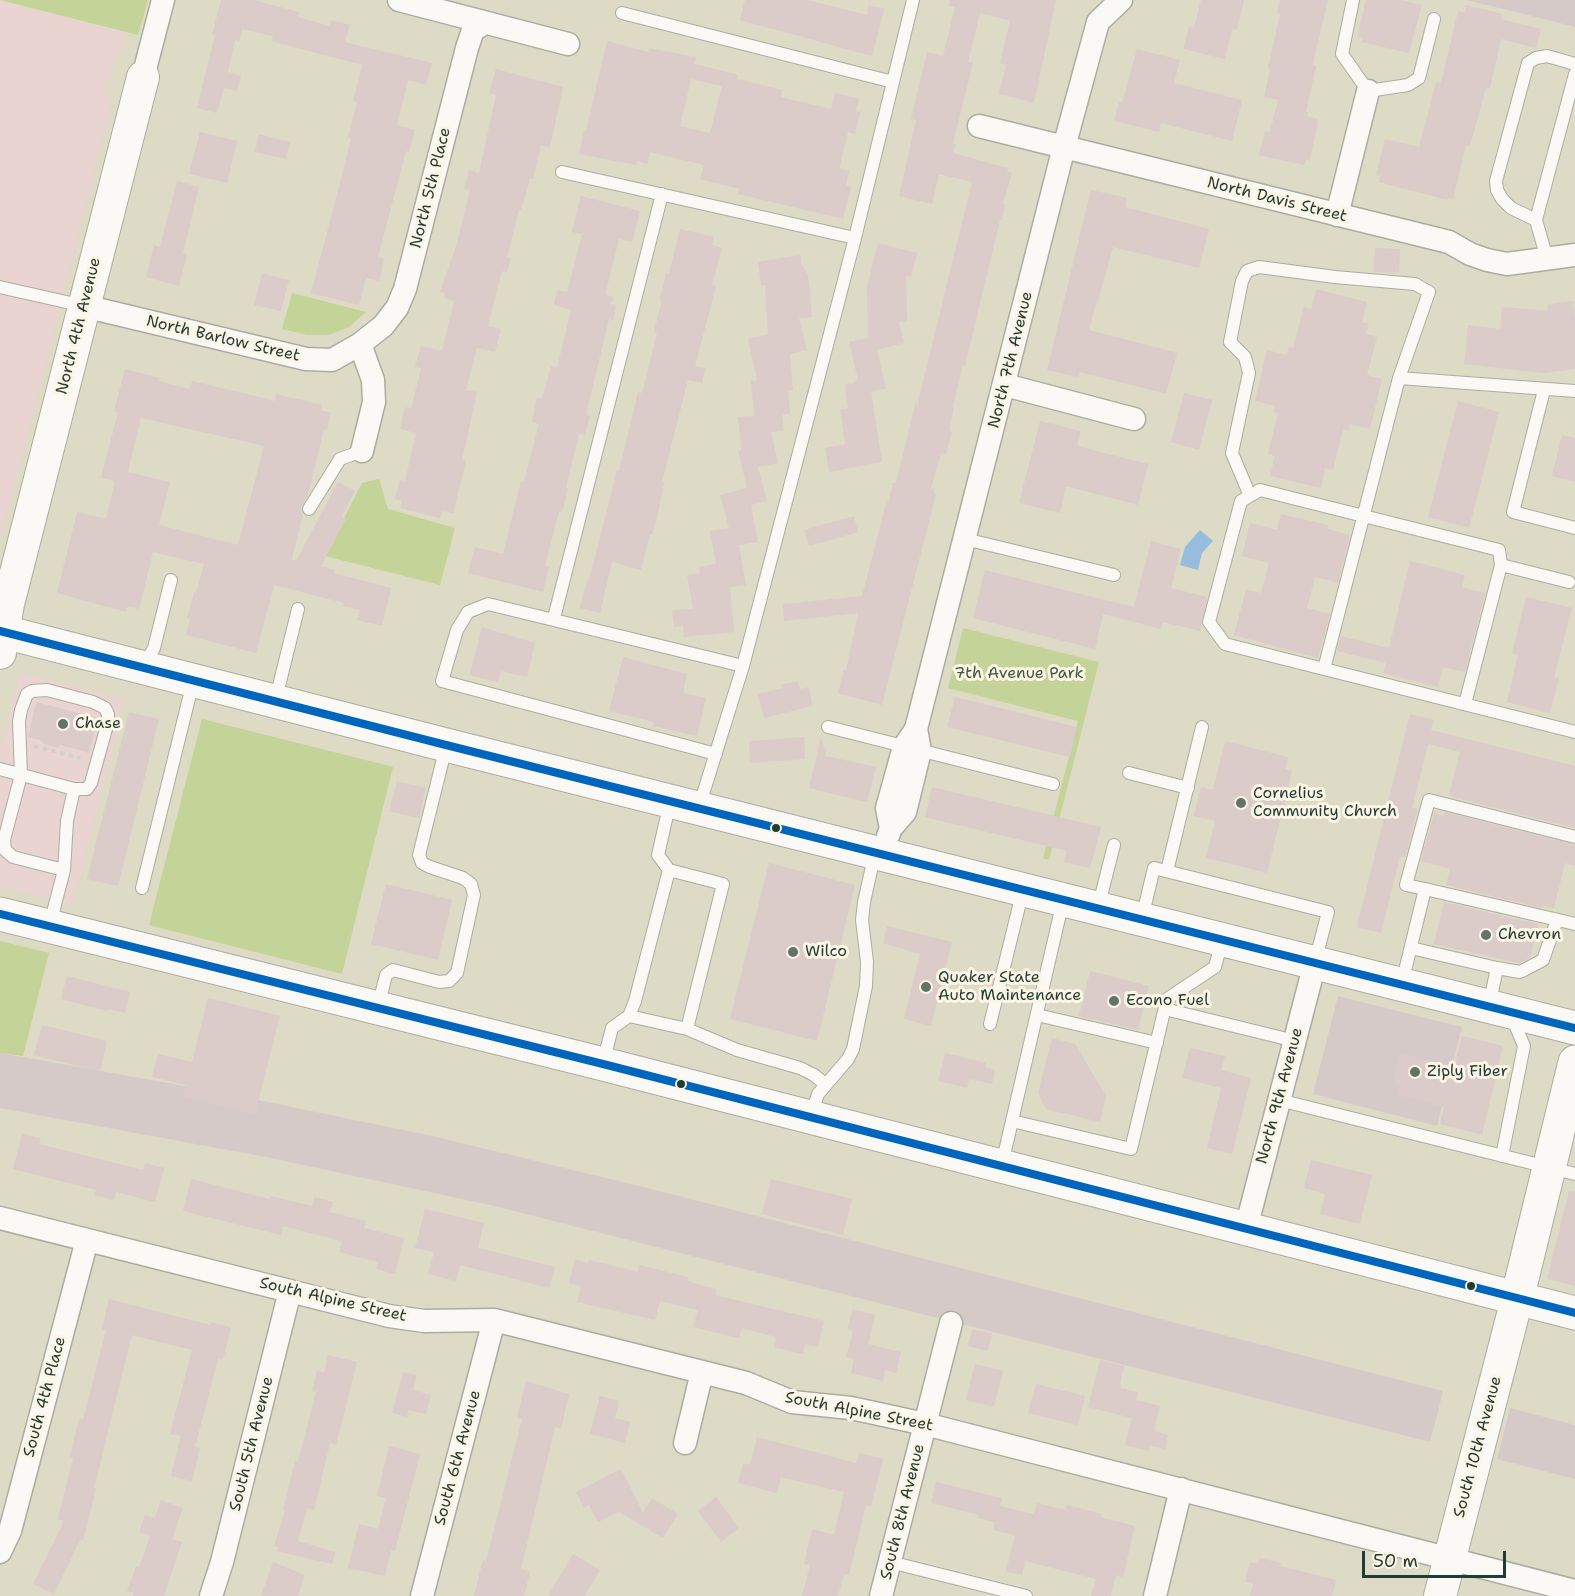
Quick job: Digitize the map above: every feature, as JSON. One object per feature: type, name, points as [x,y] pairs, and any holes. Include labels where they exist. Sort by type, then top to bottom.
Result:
[{"type":"main road","points":[[1,639],[143,668],[685,805],[883,845],[1023,889],[1575,1028]]},
{"type":"main road","points":[[0,914],[603,1064],[1575,1313]]},
{"type":"main road","points":[[1517,1299],[1562,1171],[1575,1062]]},
{"type":"street","name":"North 4th Avenue","points":[[1,639],[8,604],[163,0]]},
{"type":"street","points":[[399,0],[568,44]]},
{"type":"street","name":"North 7th Avenue","points":[[883,845],[887,808],[914,742],[1064,147],[1098,22],[1121,0]]},
{"type":"street","name":"North 5th Place","points":[[360,344],[383,326],[397,308],[405,289],[467,48],[473,30],[485,23]]},
{"type":"street","points":[[1338,215],[1368,90]]},
{"type":"street","name":"North Davis Street","points":[[979,126],[1449,242],[1470,254],[1487,260],[1507,264],[1575,255]]},
{"type":"street","name":"North Barlow Street","points":[[84,306],[306,359],[332,360],[360,344]]},
{"type":"street","points":[[360,344],[373,380],[374,402],[363,451]]},
{"type":"street","points":[[1005,385],[1134,418]]},
{"type":"street","name":"North 9th Avenue","points":[[1246,1228],[1315,963]]},
{"type":"street","name":"South Alpine Street","points":[[0,1218],[389,1316],[424,1321],[494,1320],[746,1383],[792,1402],[851,1408],[925,1424],[1575,1591]]},
{"type":"street","name":"South 4th Place","points":[[0,1552],[10,1531],[87,1240]]},
{"type":"street","name":"South 5th Avenue","points":[[211,1596],[222,1562],[290,1291]]},
{"type":"street","name":"South 10th Avenue","points":[[1440,1596],[1517,1299]]},
{"type":"street","name":"South 6th Avenue","points":[[422,1596],[494,1320]]},
{"type":"street","name":"South 8th Avenue","points":[[881,1596],[951,1323]]},
{"type":"street","points":[[685,1443],[702,1372]]},
{"type":"street","points":[[1155,1596],[1181,1489]]},
{"type":"lane","points":[[687,1029],[723,884],[669,870],[658,855],[716,754],[743,666],[855,238],[913,0]]},
{"type":"lane","points":[[1353,0],[1342,54],[1368,90],[1408,85],[1419,78],[1434,19]]},
{"type":"lane","points":[[622,13],[893,82]]},
{"type":"lane","points":[[1536,220],[1511,208],[1497,190],[1496,181],[1528,63],[1536,58],[1547,56],[1575,64]]},
{"type":"lane","points":[[1547,258],[1536,220],[1575,74]]},
{"type":"lane","points":[[562,172],[855,238]]},
{"type":"lane","points":[[554,618],[662,194]]},
{"type":"lane","points":[[1250,496],[1232,453],[1249,373],[1245,357],[1230,342],[1242,281],[1247,271],[1259,267],[1415,284],[1429,292],[1399,378],[1324,669]]},
{"type":"lane","points":[[0,287],[84,306]]},
{"type":"lane","points":[[1399,378],[1575,392]]},
{"type":"lane","points":[[1545,390],[1513,512],[1575,528]]},
{"type":"lane","points":[[309,509],[340,459],[363,451]]},
{"type":"lane","points":[[1465,704],[1501,565],[1499,550],[1260,490],[1241,501],[1209,622],[1225,644],[1575,732]]},
{"type":"lane","points":[[965,539],[1114,575]]},
{"type":"lane","points":[[1501,565],[1569,582]]},
{"type":"lane","points":[[143,668],[154,648],[171,580]]},
{"type":"lane","points":[[716,754],[442,681],[458,630],[468,612],[488,604],[554,618],[743,666]]},
{"type":"lane","points":[[275,702],[298,609]]},
{"type":"lane","points":[[142,888],[193,681]]},
{"type":"lane","points":[[0,769],[21,775],[74,789],[87,789],[91,783],[108,722],[105,708],[93,702],[47,690],[32,691],[27,694],[21,710],[21,775],[4,840],[5,850],[13,857],[64,870]]},
{"type":"lane","points":[[828,727],[914,742],[1053,784]]},
{"type":"lane","points":[[1167,871],[1202,727]]},
{"type":"lane","points":[[378,1008],[387,975],[393,970],[439,981],[449,981],[457,973],[474,895],[471,884],[463,878],[422,863],[419,855],[446,745]]},
{"type":"lane","points":[[1129,773],[1188,788]]},
{"type":"lane","points":[[50,926],[64,870],[67,821],[74,789]]},
{"type":"lane","points":[[1575,837],[1429,800],[1406,885],[1575,924]]},
{"type":"lane","points":[[810,1118],[818,1094],[844,1064],[853,1049],[866,986],[867,962],[862,920],[864,902],[883,845]]},
{"type":"lane","points":[[1098,908],[1114,845]]},
{"type":"lane","points":[[1142,919],[1154,868],[1167,871],[1328,912],[1315,963]]},
{"type":"lane","points":[[603,1064],[612,1028],[629,1016],[635,1001],[669,870]]},
{"type":"lane","points":[[990,1024],[1023,889]]},
{"type":"lane","points":[[1402,985],[1425,890]]},
{"type":"lane","points":[[1002,1166],[1064,899]]},
{"type":"lane","points":[[1411,948],[1520,972],[1543,960],[1557,920]]},
{"type":"lane","points":[[1012,1121],[1131,1149],[1167,999],[1215,968],[1222,939]]},
{"type":"lane","points":[[1497,968],[1499,1009],[1524,1046],[1503,1156]]},
{"type":"lane","points":[[1165,1009],[1295,1041]]},
{"type":"lane","points":[[1037,1015],[1157,1043]]},
{"type":"lane","points":[[629,1016],[687,1029],[737,1050],[800,1068],[825,1084]]},
{"type":"lane","points":[[1279,1100],[1562,1171]]},
{"type":"lane","points":[[890,1562],[1026,1596]]},
{"type":"path","points":[[20,743],[80,758]]},
{"type":"shaded area","points":[[1466,0],[1575,0],[1575,27],[1520,13]]},
{"type":"shaded area","points":[[0,1],[125,32],[103,91],[111,105],[0,542]]},
{"type":"shaded area","points":[[20,673],[125,699],[73,905],[0,886],[0,749]]},
{"type":"shaded area","points":[[1338,996],[1462,1027],[1437,1126],[1313,1094]]},
{"type":"shaded area","points":[[0,1053],[224,1093],[437,1137],[651,1189],[1443,1391],[1430,1442],[490,1205],[266,1157],[0,1108]]},
{"type":"shaded area","points":[[1510,1408],[1575,1425],[1575,1479],[1497,1459]]},
{"type":"green space","points":[[0,0],[148,0],[138,35]]},
{"type":"green space","points":[[292,293],[366,312],[349,327],[329,335],[308,335],[282,329]]},
{"type":"green space","points":[[379,479],[388,509],[455,528],[440,585],[325,556],[362,483]]},
{"type":"green space","name":"7th Avenue Park","points":[[963,628],[1099,662],[1049,860],[1043,858],[1078,721],[948,688]]},
{"type":"green space","points":[[202,719],[393,767],[342,974],[149,925]]},
{"type":"green space","points":[[0,941],[49,953],[23,1056],[0,1053]]},
{"type":"water","points":[[1200,530],[1213,541],[1202,553],[1198,570],[1180,565],[1185,547]]},
{"type":"building","points":[[221,0],[253,0],[299,12],[298,17],[330,26],[331,20],[350,25],[345,42],[432,63],[426,85],[408,80],[397,125],[415,130],[409,152],[406,151],[378,257],[384,259],[379,281],[366,278],[359,305],[311,293],[351,138],[348,137],[357,102],[353,101],[362,65],[271,41],[273,36],[242,29],[239,41],[235,40],[228,72],[241,76],[237,91],[224,88],[217,113],[197,108]]},
{"type":"building","points":[[745,0],[807,0],[867,15],[869,5],[884,9],[872,56],[740,20]]},
{"type":"building","points":[[950,0],[1056,0],[1034,103],[999,94],[1006,65],[1000,63],[1010,21],[980,13],[968,62],[973,63],[953,143],[956,144],[953,153],[1008,168],[1007,172],[1012,173],[1003,204],[1005,204],[1002,220],[1000,220],[965,366],[963,365],[953,406],[949,431],[952,432],[946,454],[941,453],[931,488],[935,489],[936,494],[882,705],[838,693],[844,670],[846,671],[858,613],[784,621],[783,604],[862,596],[887,500],[888,505],[893,483],[896,483],[972,182],[939,174],[932,204],[899,196],[916,120],[911,119],[927,52],[943,56],[955,7],[949,6]]},
{"type":"building","points":[[1201,0],[1244,0],[1237,30],[1232,29],[1225,59],[1183,49],[1189,27],[1194,28]]},
{"type":"building","points":[[1280,0],[1328,0],[1314,59],[1313,65],[1316,66],[1306,112],[1308,112],[1307,116],[1318,119],[1318,124],[1309,161],[1306,160],[1304,165],[1259,155],[1265,131],[1270,132],[1278,100],[1264,97],[1280,14],[1277,13]]},
{"type":"building","points":[[1366,0],[1401,0],[1422,5],[1409,53],[1362,42],[1363,38],[1357,37]]},
{"type":"building","points":[[1466,5],[1502,14],[1501,19],[1541,29],[1536,48],[1501,39],[1490,88],[1486,88],[1470,146],[1466,145],[1453,199],[1448,198],[1448,200],[1379,182],[1380,176],[1376,175],[1385,139],[1419,147],[1436,82],[1441,83],[1458,11],[1465,13]]},
{"type":"building","points":[[607,41],[648,52],[649,48],[696,57],[694,64],[738,75],[737,79],[782,90],[781,97],[831,109],[835,93],[859,99],[856,111],[860,112],[855,134],[848,132],[839,169],[849,171],[846,185],[851,187],[843,219],[738,194],[740,189],[700,179],[704,165],[650,152],[647,164],[637,161],[636,165],[579,154],[584,131],[586,131]],"holes":[[[691,79],[722,86],[710,133],[680,126]]]},
{"type":"building","points":[[1137,49],[1180,60],[1174,83],[1242,100],[1232,141],[1161,123],[1159,132],[1114,121],[1119,102],[1122,103]]},
{"type":"building","points":[[496,69],[563,87],[550,147],[541,145],[533,179],[530,179],[521,210],[519,210],[507,257],[511,258],[507,272],[502,271],[488,326],[501,329],[495,352],[477,348],[466,390],[477,392],[462,460],[466,461],[453,513],[442,511],[440,518],[400,508],[402,501],[395,499],[400,480],[405,481],[416,433],[400,429],[405,407],[411,409],[421,368],[415,367],[421,346],[442,351],[454,301],[444,298],[445,293],[440,292],[457,243],[470,190],[464,189],[469,170],[479,173],[496,95],[489,93]]},
{"type":"building","points":[[200,132],[237,141],[227,183],[189,174]]},
{"type":"building","points":[[259,134],[290,142],[286,159],[255,152]]},
{"type":"building","points":[[177,181],[199,187],[183,253],[187,254],[179,286],[146,277],[154,245],[160,247]]},
{"type":"building","points":[[1091,190],[1127,198],[1125,207],[1209,229],[1199,268],[1113,247],[1089,330],[1177,353],[1166,394],[1080,372],[1078,377],[1047,370]]},
{"type":"building","points":[[581,196],[640,211],[632,242],[619,239],[605,295],[613,297],[611,304],[616,305],[613,320],[609,319],[586,415],[590,416],[585,435],[579,434],[562,512],[559,511],[545,566],[549,567],[543,592],[468,573],[475,547],[503,554],[521,481],[524,482],[539,424],[532,422],[537,398],[542,399],[551,366],[557,368],[571,310],[554,305],[557,290],[567,292],[582,234],[572,232]]},
{"type":"building","points":[[680,229],[714,237],[712,245],[722,248],[712,285],[716,286],[695,366],[705,368],[702,383],[688,380],[662,482],[664,482],[657,518],[652,535],[650,534],[641,570],[612,562],[600,613],[580,608],[617,471],[619,471],[638,392],[642,393],[657,333],[654,332],[666,273],[669,274]]},
{"type":"building","points":[[878,243],[917,253],[911,277],[906,276],[907,322],[899,322],[904,343],[877,350],[886,389],[871,391],[882,462],[829,472],[825,448],[845,444],[840,409],[848,408],[845,384],[858,380],[849,342],[868,338],[867,287]]},
{"type":"building","points":[[1375,248],[1400,249],[1399,273],[1374,272]]},
{"type":"building","points":[[801,255],[801,263],[808,275],[812,317],[799,318],[807,350],[790,354],[793,390],[788,390],[790,414],[782,415],[784,431],[771,432],[778,463],[758,467],[767,501],[751,505],[758,542],[739,545],[746,585],[730,587],[734,632],[684,637],[683,626],[674,627],[672,610],[693,609],[687,575],[700,573],[699,567],[716,564],[710,531],[729,528],[720,495],[747,488],[738,450],[741,450],[738,417],[754,416],[751,381],[757,380],[748,339],[768,334],[765,285],[761,285],[758,262]]},
{"type":"building","points":[[262,273],[289,280],[281,311],[254,305]]},
{"type":"building","points":[[1316,289],[1367,302],[1362,322],[1369,324],[1366,334],[1377,337],[1367,375],[1382,379],[1370,429],[1350,424],[1348,431],[1343,429],[1333,470],[1325,468],[1321,488],[1270,476],[1275,456],[1268,454],[1278,413],[1273,412],[1275,406],[1255,401],[1267,350],[1287,355],[1289,347],[1293,348],[1304,307],[1311,309]]},
{"type":"building","points":[[1573,301],[1575,369],[1543,373],[1464,364],[1468,325],[1500,329],[1502,307],[1548,311],[1547,305]]},
{"type":"building","points":[[125,369],[190,389],[192,381],[275,401],[276,394],[322,405],[321,410],[331,413],[327,430],[324,429],[308,495],[301,508],[303,514],[292,559],[296,561],[338,482],[355,491],[342,516],[346,519],[321,566],[335,570],[334,573],[391,588],[382,626],[357,620],[360,610],[343,606],[344,603],[274,585],[256,653],[186,635],[190,619],[187,619],[204,564],[153,552],[139,609],[128,606],[126,612],[57,593],[77,512],[106,519],[115,481],[101,478],[118,412],[114,411]],"holes":[[[141,418],[264,446],[238,545],[159,525],[170,482],[128,472]]]},
{"type":"building","points":[[1184,393],[1212,400],[1199,450],[1171,442]]},
{"type":"building","points":[[1458,401],[1499,412],[1469,528],[1428,517]]},
{"type":"building","points":[[1040,421],[1081,431],[1077,446],[1148,464],[1138,505],[1066,486],[1060,513],[1019,503]]},
{"type":"building","points":[[1562,435],[1575,438],[1575,482],[1552,476]]},
{"type":"building","points":[[1281,514],[1328,525],[1327,529],[1350,535],[1338,583],[1315,577],[1307,608],[1330,614],[1318,658],[1234,635],[1246,589],[1261,593],[1269,563],[1242,556],[1250,523],[1277,530]]},
{"type":"building","points":[[854,516],[858,532],[809,546],[804,530]]},
{"type":"building","points":[[1151,541],[1181,549],[1171,588],[1207,597],[1200,631],[1163,622],[1161,629],[1103,614],[1095,649],[973,618],[985,570],[1134,607]]},
{"type":"building","points":[[1410,561],[1465,575],[1462,587],[1485,593],[1465,672],[1443,667],[1438,687],[1383,673],[1386,663],[1337,651],[1341,636],[1389,648]]},
{"type":"building","points":[[1526,597],[1572,608],[1554,677],[1559,678],[1550,713],[1507,702],[1518,655],[1512,653]]},
{"type":"building","points":[[482,627],[535,643],[527,677],[501,671],[498,682],[470,675]]},
{"type":"building","points":[[623,657],[687,674],[683,693],[706,698],[697,736],[653,726],[654,722],[609,711]]},
{"type":"building","points":[[798,681],[800,689],[809,687],[812,706],[764,718],[758,694]]},
{"type":"building","points":[[955,697],[1077,727],[1070,757],[947,727]]},
{"type":"building","name":"Chase","points":[[36,702],[98,718],[89,753],[59,745],[59,748],[28,737]]},
{"type":"building","points":[[129,712],[159,719],[118,886],[87,879]]},
{"type":"building","points":[[1410,714],[1434,720],[1431,730],[1575,766],[1575,828],[1449,796],[1460,752],[1428,744],[1412,808],[1418,809],[1405,857],[1400,856],[1381,933],[1357,927]]},
{"type":"building","points":[[804,737],[805,759],[750,763],[749,741]]},
{"type":"building","points":[[821,737],[826,756],[876,767],[867,802],[809,788]]},
{"type":"building","name":"Cornelius Community Church","points":[[1225,741],[1288,757],[1285,769],[1292,771],[1267,873],[1206,858],[1215,821],[1194,816],[1201,787],[1213,790]]},
{"type":"building","points":[[397,781],[426,788],[419,818],[389,811]]},
{"type":"building","points":[[932,787],[1101,827],[1090,868],[1064,862],[1067,851],[925,817]]},
{"type":"building","points":[[1445,812],[1575,845],[1575,866],[1565,863],[1554,908],[1543,906],[1542,908],[1446,885],[1450,869],[1421,861],[1434,813],[1444,816]]},
{"type":"building","name":"Wilco","points":[[769,863],[855,885],[817,1041],[730,1019]]},
{"type":"building","points":[[386,884],[452,900],[438,960],[371,944]]},
{"type":"building","name":"Chevron","points":[[1444,902],[1538,924],[1530,958],[1519,963],[1434,944]]},
{"type":"building","name":"Quaker State Auto Maintenance","points":[[887,926],[952,942],[931,1026],[904,1019],[920,954],[883,943]]},
{"type":"building","name":"Econo Fuel","points":[[1090,971],[1149,986],[1138,1030],[1079,1016]]},
{"type":"building","points":[[67,976],[130,992],[125,1013],[108,1009],[107,1011],[61,999]]},
{"type":"building","points":[[208,998],[280,1016],[255,1114],[183,1096],[186,1085],[152,1077],[158,1054],[192,1062]]},
{"type":"building","points":[[42,1025],[107,1041],[100,1072],[34,1055]]},
{"type":"building","points":[[1462,1036],[1503,1046],[1482,1135],[1440,1124],[1444,1107],[1398,1095],[1401,1084],[1394,1082],[1401,1054],[1454,1067]]},
{"type":"building","points":[[1052,1038],[1075,1044],[1106,1096],[1100,1122],[1046,1109],[1038,1093]]},
{"type":"building","points":[[1190,1048],[1225,1056],[1221,1070],[1251,1078],[1232,1154],[1207,1148],[1221,1088],[1182,1078]]},
{"type":"building","points":[[945,1053],[986,1063],[985,1067],[995,1070],[992,1084],[969,1079],[967,1088],[938,1081]]},
{"type":"building","points":[[22,1134],[41,1138],[39,1144],[143,1170],[145,1163],[164,1168],[155,1202],[116,1192],[114,1200],[95,1195],[96,1190],[13,1169]]},
{"type":"building","points":[[1311,1160],[1372,1175],[1360,1224],[1320,1214],[1325,1194],[1304,1188]]},
{"type":"building","points":[[191,1179],[270,1199],[270,1196],[312,1206],[314,1197],[333,1202],[330,1212],[366,1221],[364,1228],[404,1238],[395,1274],[376,1269],[378,1262],[339,1252],[342,1241],[283,1226],[281,1235],[183,1211]]},
{"type":"building","points":[[771,1179],[852,1199],[843,1235],[762,1214]]},
{"type":"building","points":[[1569,1191],[1575,1192],[1575,1286],[1547,1279]]},
{"type":"building","points":[[425,1209],[484,1223],[478,1248],[555,1267],[549,1288],[460,1265],[456,1281],[428,1274],[434,1252],[415,1248]]},
{"type":"building","points":[[575,1259],[588,1263],[589,1260],[638,1272],[639,1265],[688,1277],[687,1281],[716,1289],[715,1295],[824,1321],[818,1347],[805,1344],[803,1354],[774,1347],[776,1337],[742,1328],[739,1338],[693,1327],[698,1310],[660,1301],[655,1320],[577,1302],[581,1286],[569,1283]]},
{"type":"building","points":[[109,1299],[210,1325],[210,1322],[231,1327],[223,1360],[218,1359],[195,1447],[200,1448],[192,1481],[171,1476],[181,1436],[170,1434],[192,1350],[132,1335],[83,1541],[80,1540],[54,1594],[33,1584],[64,1521],[58,1519],[73,1458],[70,1457],[79,1419],[83,1420],[106,1330],[102,1329]]},
{"type":"building","points":[[853,1309],[875,1315],[868,1344],[901,1352],[896,1373],[885,1370],[883,1381],[851,1373],[854,1359],[846,1357],[853,1331],[847,1329]]},
{"type":"building","points":[[972,1329],[992,1334],[988,1351],[968,1346]]},
{"type":"building","points":[[328,1355],[357,1362],[336,1445],[330,1443],[314,1510],[307,1508],[298,1541],[335,1552],[332,1564],[277,1551],[278,1547],[274,1546],[285,1510],[283,1510],[295,1461],[298,1462],[316,1392],[312,1391],[317,1371],[324,1373]]},
{"type":"building","points":[[1100,1360],[1124,1366],[1121,1388],[1138,1392],[1136,1400],[1160,1406],[1154,1431],[1168,1435],[1165,1449],[1150,1445],[1149,1451],[1125,1445],[1132,1418],[1088,1407]]},
{"type":"building","points":[[975,1364],[1003,1371],[994,1407],[966,1400]]},
{"type":"building","points":[[403,1372],[417,1375],[413,1390],[431,1395],[426,1414],[408,1410],[407,1417],[392,1413]]},
{"type":"building","points":[[526,1381],[569,1394],[561,1429],[555,1427],[521,1569],[530,1572],[524,1596],[474,1596],[483,1560],[486,1561],[522,1419],[517,1418]]},
{"type":"building","points":[[1036,1384],[1085,1396],[1078,1425],[1028,1413]]},
{"type":"building","points":[[600,1396],[619,1401],[615,1418],[630,1422],[625,1443],[590,1434]]},
{"type":"building","points":[[757,1437],[856,1463],[859,1453],[883,1459],[871,1507],[866,1505],[849,1575],[844,1574],[838,1596],[802,1596],[810,1565],[804,1564],[812,1529],[834,1535],[844,1492],[781,1477],[777,1493],[738,1483],[743,1463],[750,1465]]},
{"type":"building","points":[[389,1446],[420,1454],[395,1551],[391,1550],[385,1576],[348,1568],[359,1524],[378,1529],[386,1498],[377,1496]]},
{"type":"building","points":[[621,1469],[643,1513],[652,1498],[678,1514],[663,1538],[619,1512],[598,1522],[589,1505],[584,1508],[576,1492]]},
{"type":"building","points":[[936,1482],[1002,1498],[1000,1506],[1034,1514],[1037,1503],[1066,1510],[1067,1505],[1135,1526],[1123,1577],[1116,1575],[1111,1596],[1091,1596],[1096,1579],[1025,1561],[1022,1575],[1006,1572],[1015,1535],[993,1530],[995,1522],[978,1518],[979,1515],[931,1503]]},
{"type":"building","points":[[716,1497],[739,1528],[721,1542],[698,1511]]},
{"type":"building","points":[[161,1500],[183,1508],[172,1539],[182,1542],[164,1596],[133,1596],[134,1593],[127,1591],[136,1566],[139,1567],[150,1536],[139,1532],[145,1515],[155,1518]]},
{"type":"building","points":[[573,1554],[600,1570],[584,1596],[548,1596]]},
{"type":"building","points":[[1260,1558],[1281,1563],[1280,1566],[1336,1580],[1332,1596],[1250,1596],[1253,1584],[1245,1582],[1250,1562],[1258,1564]]},
{"type":"building","points":[[273,1562],[305,1575],[298,1596],[261,1596]]},
{"type":"transit line","points":[[0,631],[1575,1028]]},
{"type":"transit line","points":[[0,914],[603,1064],[1575,1313]]},
{"type":"place","name":"Chase","points":[[63,724]]},
{"type":"place","name":"Cornelius Community Church","points":[[1241,803]]},
{"type":"place","name":"Chevron","points":[[1486,935]]},
{"type":"place","name":"Wilco","points":[[793,952]]},
{"type":"place","name":"Quaker State Auto Maintenance","points":[[926,987]]},
{"type":"place","name":"Econo Fuel","points":[[1114,1001]]},
{"type":"place","name":"Ziply Fiber","points":[[1415,1072]]}]
